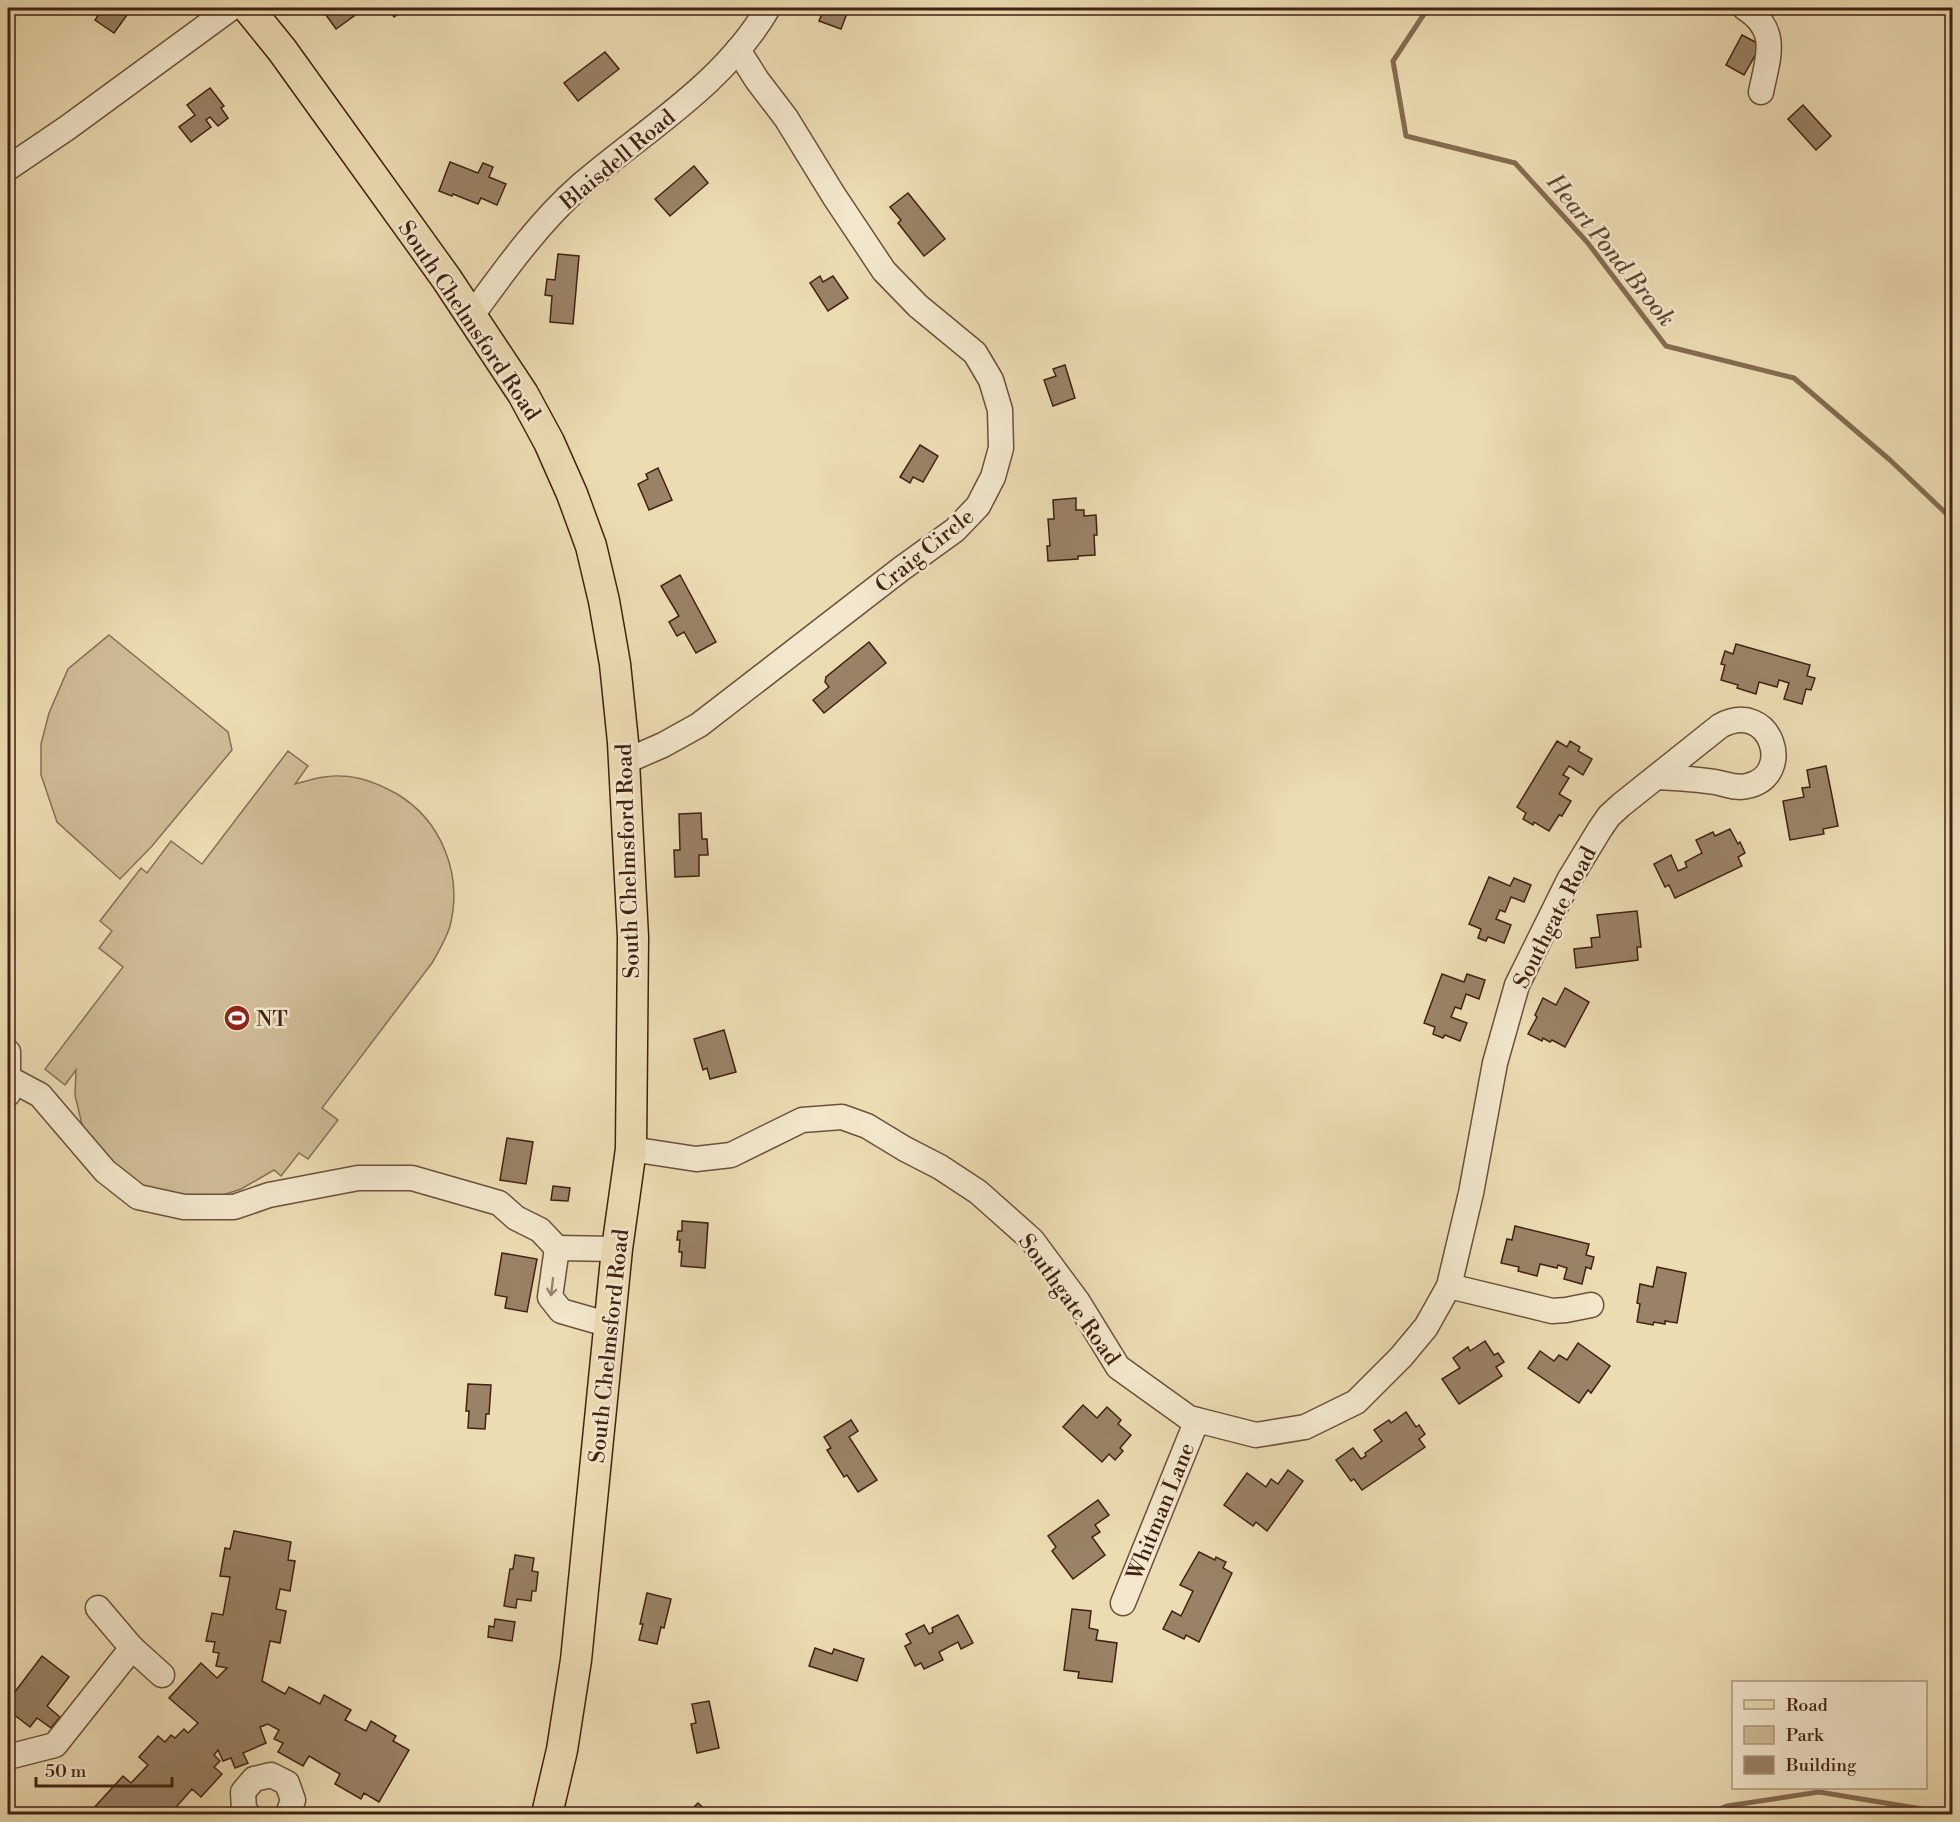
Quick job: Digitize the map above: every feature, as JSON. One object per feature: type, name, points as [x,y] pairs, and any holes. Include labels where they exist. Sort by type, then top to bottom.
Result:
[{"type":"main road","name":"South Chelmsford Road","points":[[248,8],[324,107],[472,315],[523,394],[549,442],[572,494],[591,546],[615,664],[624,762],[633,937],[631,1149],[617,1249],[576,1660],[562,1750],[547,1815]]},
{"type":"street","points":[[8,168],[68,128],[231,8]]},
{"type":"street","name":"Blaisdell Road","points":[[472,315],[521,247],[579,188],[694,94],[729,61],[756,28],[768,8]]},
{"type":"street","points":[[1746,8],[1766,27],[1770,39],[1761,92]]},
{"type":"street","name":"Craig Circle","points":[[624,762],[663,745],[699,725],[955,530],[978,506],[993,477],[1001,448],[1000,410],[991,380],[975,353],[918,306],[884,271],[786,118],[738,50]]},
{"type":"street","name":"Southgate Road","points":[[631,1149],[696,1159],[731,1155],[802,1120],[842,1117],[867,1126],[950,1173],[978,1192],[1017,1226],[1032,1240],[1078,1302],[1118,1367],[1189,1418],[1256,1435],[1305,1426],[1356,1402],[1401,1357],[1426,1327],[1449,1286],[1471,1193],[1495,1063],[1516,985],[1569,880],[1600,829],[1621,805],[1656,777]]},
{"type":"street","points":[[8,1052],[8,1096]]},
{"type":"street","points":[[8,1078],[40,1095],[105,1171],[138,1197],[184,1207],[234,1207],[269,1196],[333,1182],[358,1178],[412,1178],[499,1203],[516,1218],[540,1230],[557,1248],[617,1249]]},
{"type":"street","points":[[557,1248],[550,1298],[561,1311],[610,1325]]},
{"type":"street","points":[[1449,1286],[1552,1311],[1591,1305]]},
{"type":"street","name":"Whitman Lane","points":[[1123,1603],[1197,1420]]},
{"type":"street","points":[[98,1608],[132,1648],[162,1674]]},
{"type":"street","points":[[8,1757],[55,1745],[132,1648]]},
{"type":"street","points":[[243,1813],[243,1792],[254,1779],[271,1775],[286,1783],[293,1800],[288,1815]]},
{"type":"green space","points":[[109,635],[228,732],[232,750],[152,846],[120,879],[57,822],[41,775],[41,744],[49,713],[68,669]]},
{"type":"green space","name":"NT","points":[[288,751],[308,766],[295,784],[329,776],[362,779],[397,794],[413,805],[426,819],[437,834],[451,869],[454,888],[450,926],[432,963],[322,1108],[338,1120],[308,1159],[299,1153],[281,1176],[274,1170],[241,1189],[214,1198],[179,1198],[147,1190],[115,1171],[83,1129],[75,1095],[76,1070],[65,1085],[45,1069],[123,967],[99,948],[112,931],[100,921],[141,868],[147,873],[171,841],[202,864]]},
{"type":"building","points":[[103,8],[132,8],[114,33],[95,20]]},
{"type":"building","points":[[321,8],[354,8],[358,13],[336,29]]},
{"type":"building","points":[[388,8],[398,8],[401,12],[394,17]]},
{"type":"building","points":[[824,8],[849,8],[841,29],[819,21]]},
{"type":"building","points":[[1742,35],[1761,45],[1744,75],[1726,65]]},
{"type":"building","points":[[605,52],[619,69],[578,101],[564,83]]},
{"type":"building","points":[[210,88],[224,106],[221,108],[228,118],[218,126],[210,117],[206,120],[211,127],[191,142],[179,127],[195,115],[187,105]]},
{"type":"building","points":[[1803,105],[1831,136],[1816,150],[1788,119]]},
{"type":"building","points":[[450,162],[478,173],[483,163],[493,167],[489,177],[506,184],[497,205],[481,198],[478,204],[439,191]]},
{"type":"building","points":[[694,166],[708,183],[670,216],[655,199]]},
{"type":"building","points":[[908,193],[945,239],[924,256],[898,223],[901,220],[890,207]]},
{"type":"building","points":[[558,254],[579,256],[573,324],[550,322],[552,296],[545,295],[547,279],[555,280]]},
{"type":"building","points":[[820,276],[823,282],[833,276],[848,298],[828,311],[810,283]]},
{"type":"building","points":[[1065,365],[1075,398],[1053,406],[1044,380],[1056,376],[1053,369]]},
{"type":"building","points":[[920,445],[938,456],[923,482],[913,477],[910,483],[900,477]]},
{"type":"building","points":[[658,468],[672,500],[649,510],[638,484],[648,479],[646,474]]},
{"type":"building","points":[[1076,498],[1076,510],[1084,510],[1084,516],[1096,515],[1095,555],[1078,556],[1078,559],[1048,561],[1047,546],[1050,546],[1048,519],[1054,519],[1053,500]]},
{"type":"building","points":[[680,575],[716,642],[696,653],[684,632],[677,636],[669,622],[679,616],[661,586]]},
{"type":"building","points":[[869,642],[886,663],[824,713],[813,700],[829,687],[825,682],[826,677]]},
{"type":"building","points":[[1736,644],[1810,665],[1807,676],[1815,678],[1811,690],[1806,689],[1802,704],[1784,699],[1789,683],[1779,680],[1777,687],[1759,682],[1756,694],[1721,680],[1725,665],[1721,664],[1725,651],[1733,654]]},
{"type":"building","points":[[1557,741],[1567,747],[1570,741],[1580,747],[1578,751],[1592,759],[1583,775],[1569,766],[1563,775],[1569,778],[1559,794],[1571,801],[1549,831],[1534,822],[1533,825],[1523,819],[1526,813],[1517,807]]},
{"type":"building","points":[[1826,766],[1838,826],[1823,829],[1824,834],[1790,840],[1783,801],[1804,797],[1802,788],[1810,787],[1807,770]]},
{"type":"building","points":[[701,813],[702,839],[707,839],[708,855],[699,855],[699,876],[675,877],[674,850],[680,850],[679,814]]},
{"type":"building","points":[[1730,829],[1745,853],[1738,857],[1742,866],[1675,898],[1669,885],[1665,887],[1654,864],[1671,855],[1678,871],[1687,867],[1685,862],[1702,853],[1696,840],[1713,832],[1715,836]]},
{"type":"building","points":[[1489,877],[1510,886],[1514,878],[1531,885],[1524,902],[1511,897],[1505,912],[1500,910],[1496,919],[1511,925],[1504,943],[1488,937],[1486,941],[1478,938],[1481,929],[1469,924]]},
{"type":"building","points":[[1637,911],[1641,947],[1637,947],[1638,960],[1576,968],[1574,949],[1592,947],[1591,938],[1600,937],[1597,915]]},
{"type":"building","points":[[1442,974],[1464,982],[1467,974],[1485,980],[1479,999],[1466,994],[1461,1009],[1455,1007],[1451,1017],[1467,1023],[1460,1041],[1445,1035],[1443,1038],[1433,1034],[1435,1027],[1424,1023]]},
{"type":"building","points":[[1565,988],[1589,1002],[1565,1047],[1552,1040],[1550,1042],[1543,1038],[1542,1041],[1528,1034],[1543,998],[1556,1005]]},
{"type":"building","points":[[724,1030],[736,1072],[710,1079],[707,1068],[703,1070],[694,1039]]},
{"type":"building","points":[[507,1138],[533,1142],[526,1184],[500,1180]]},
{"type":"building","points":[[553,1186],[570,1188],[568,1201],[551,1200]]},
{"type":"building","points":[[682,1221],[708,1223],[705,1268],[681,1266],[682,1252],[679,1252],[680,1240],[677,1240],[678,1231],[682,1231]]},
{"type":"building","points":[[1515,1226],[1589,1244],[1586,1255],[1594,1257],[1591,1269],[1586,1267],[1582,1284],[1564,1279],[1567,1268],[1558,1265],[1557,1268],[1540,1264],[1537,1276],[1518,1271],[1519,1267],[1501,1263],[1507,1239],[1512,1240]]},
{"type":"building","points":[[502,1253],[537,1259],[527,1312],[505,1308],[507,1297],[495,1295]]},
{"type":"building","points":[[1657,1267],[1686,1273],[1677,1323],[1665,1321],[1665,1324],[1654,1322],[1653,1325],[1637,1322],[1640,1284],[1653,1287]]},
{"type":"building","points":[[1485,1341],[1494,1355],[1498,1353],[1504,1362],[1496,1367],[1502,1376],[1459,1404],[1442,1379],[1460,1368],[1453,1358],[1468,1347],[1470,1351]]},
{"type":"building","points":[[1578,1343],[1610,1366],[1591,1393],[1588,1390],[1579,1403],[1528,1368],[1540,1351],[1554,1361],[1559,1355],[1567,1360]]},
{"type":"building","points":[[468,1384],[491,1385],[489,1414],[486,1414],[485,1429],[468,1428],[469,1411],[466,1411]]},
{"type":"building","points":[[1083,1405],[1097,1418],[1107,1407],[1121,1420],[1118,1424],[1131,1435],[1120,1448],[1123,1451],[1115,1460],[1109,1454],[1102,1462],[1063,1427]]},
{"type":"building","points":[[1406,1412],[1416,1427],[1419,1425],[1425,1434],[1419,1439],[1425,1447],[1362,1490],[1354,1479],[1351,1481],[1336,1460],[1353,1448],[1361,1459],[1366,1456],[1365,1453],[1382,1441],[1374,1430],[1389,1420],[1391,1423]]},
{"type":"building","points":[[851,1420],[858,1431],[849,1437],[877,1480],[858,1492],[847,1475],[844,1477],[827,1450],[831,1448],[824,1437]]},
{"type":"building","points":[[1288,1470],[1303,1481],[1267,1531],[1256,1522],[1253,1526],[1224,1505],[1247,1473],[1266,1487],[1271,1479],[1278,1484]]},
{"type":"building","points":[[1098,1500],[1109,1515],[1095,1525],[1100,1532],[1092,1537],[1105,1555],[1073,1579],[1052,1551],[1056,1547],[1048,1536]]},
{"type":"building","points":[[234,1531],[291,1542],[288,1560],[295,1561],[290,1591],[280,1589],[276,1609],[286,1611],[280,1643],[270,1641],[262,1681],[285,1694],[289,1687],[320,1704],[324,1695],[351,1710],[345,1720],[366,1731],[371,1721],[396,1736],[393,1741],[409,1750],[379,1802],[364,1793],[361,1799],[335,1784],[340,1774],[309,1756],[303,1766],[278,1752],[283,1743],[274,1739],[279,1730],[268,1724],[260,1727],[266,1743],[243,1753],[248,1763],[235,1768],[231,1758],[223,1761],[218,1750],[214,1755],[220,1761],[214,1767],[222,1774],[201,1797],[192,1789],[170,1814],[97,1814],[92,1810],[123,1776],[131,1783],[148,1765],[139,1757],[158,1736],[165,1742],[171,1735],[175,1738],[184,1729],[188,1733],[198,1723],[169,1698],[201,1663],[217,1678],[227,1668],[216,1666],[219,1653],[213,1652],[215,1642],[206,1641],[212,1613],[223,1615],[230,1577],[220,1576],[225,1548],[230,1549]]},
{"type":"building","points":[[1199,1552],[1215,1560],[1216,1557],[1226,1562],[1223,1568],[1232,1573],[1199,1642],[1186,1635],[1184,1639],[1163,1629],[1172,1611],[1181,1616],[1193,1591],[1180,1585]]},
{"type":"building","points":[[515,1555],[534,1558],[532,1571],[538,1572],[536,1591],[532,1591],[531,1601],[517,1599],[516,1608],[504,1606],[510,1569],[513,1569]]},
{"type":"building","points":[[647,1593],[671,1599],[664,1628],[661,1627],[657,1644],[639,1640]]},
{"type":"building","points":[[1072,1609],[1091,1611],[1089,1628],[1098,1630],[1096,1640],[1117,1643],[1112,1682],[1078,1678],[1079,1672],[1064,1670]]},
{"type":"building","points":[[958,1615],[973,1643],[961,1649],[958,1642],[939,1652],[943,1660],[924,1669],[921,1663],[915,1666],[905,1646],[911,1643],[906,1634],[924,1625],[929,1634],[933,1632],[932,1628]]},
{"type":"building","points":[[495,1619],[515,1622],[512,1641],[488,1637],[489,1626],[494,1627]]},
{"type":"building","points":[[815,1648],[832,1654],[834,1649],[864,1659],[857,1681],[809,1666]]},
{"type":"building","points":[[42,1656],[69,1677],[47,1706],[60,1717],[51,1728],[37,1718],[30,1727],[8,1710],[8,1701]]},
{"type":"building","points":[[709,1701],[719,1748],[697,1753],[691,1724],[696,1723],[692,1704]]},
{"type":"building","points":[[698,1803],[710,1814],[687,1814]]},
{"type":"waterway","name":"Heart Pond Brook","points":[[1428,8],[1393,61],[1406,136],[1515,163],[1587,242],[1666,346],[1794,378],[1890,460],[1952,519]]},
{"type":"waterway","name":"Heart Pond Brook","points":[[1706,1814],[1727,1806],[1819,1792],[1941,1814]]},
{"type":"place","name":"NT","points":[[237,1018]]}]
